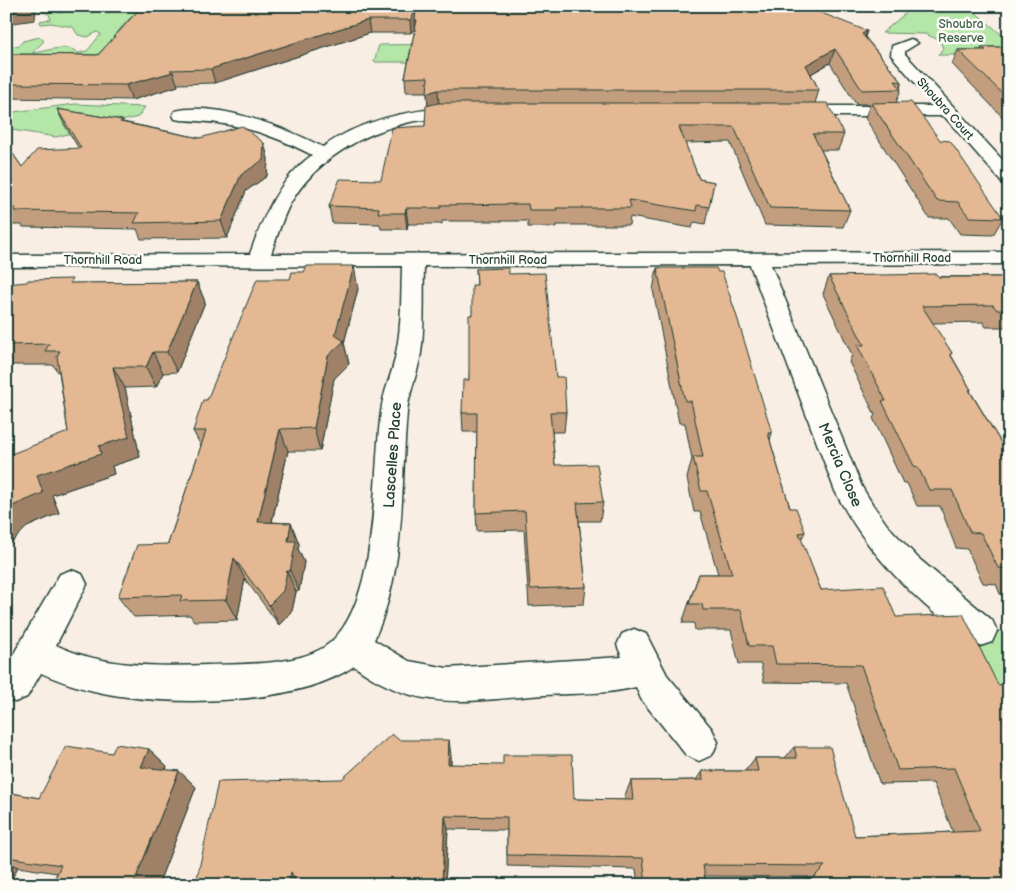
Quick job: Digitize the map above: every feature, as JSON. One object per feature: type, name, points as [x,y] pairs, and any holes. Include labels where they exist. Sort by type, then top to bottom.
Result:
[{"type":"street","name":"Shoubra Court","points":[[911,43],[897,48],[898,56],[1009,178]]},
{"type":"street","points":[[779,111],[946,110]]},
{"type":"street","points":[[258,260],[281,203],[302,172],[337,145],[374,127],[402,119],[440,112],[473,112]]},
{"type":"street","points":[[181,115],[233,118],[257,123],[274,129],[324,154]]},
{"type":"street","name":"Thornhill Road","points":[[6,261],[1009,258]]},
{"type":"street","name":"Mercia Close","points":[[758,259],[849,491],[862,515],[875,535],[899,562],[980,631]]},
{"type":"street","name":"Lascelles Place","points":[[34,652],[66,668],[108,678],[200,682],[264,678],[309,671],[332,662],[352,644],[368,614],[385,540],[394,409],[409,349],[413,261]]},
{"type":"street","points":[[15,685],[71,584]]},
{"type":"street","points":[[352,644],[396,673],[438,684],[472,685],[546,678],[593,678],[618,675],[639,657],[662,697],[699,742]]},
{"type":"green space","points":[[6,6],[52,7],[60,13],[88,8],[108,13],[118,6],[146,6],[129,19],[113,37],[118,43],[137,52],[6,75],[6,43],[18,47],[23,41],[40,37],[44,41],[32,53],[56,48],[68,48],[78,53],[87,51],[101,34],[97,32],[88,37],[78,35],[73,27],[51,23],[41,24],[40,21],[51,19],[49,14],[36,10],[7,14]]},
{"type":"green space","name":"Shoubra Reserve","points":[[901,6],[968,6],[1009,41],[1009,55],[938,55],[943,48],[939,40],[925,34],[882,33],[907,12]]},
{"type":"green space","points":[[461,44],[460,62],[374,62],[379,45]]},
{"type":"green space","points":[[75,104],[145,107],[138,117],[56,137],[6,129],[6,113]]},
{"type":"green space","points":[[1000,631],[1009,631],[1009,710],[961,641]]},
{"type":"building","points":[[142,6],[804,6],[867,31],[862,34],[902,82],[895,81],[901,89],[862,90],[835,49],[806,65],[819,90],[438,90],[427,93],[428,77],[405,78],[417,20],[415,20],[416,11],[410,20],[368,20],[211,69],[170,70],[173,72],[126,85],[6,84],[6,54],[98,55]]},
{"type":"building","points":[[982,47],[1009,47],[1009,100],[958,50],[986,50]]},
{"type":"building","points":[[911,102],[940,140],[950,141],[1003,218],[969,217],[958,202],[937,201],[871,103]]},
{"type":"building","points":[[438,103],[827,103],[844,134],[813,134],[850,210],[770,208],[734,127],[679,127],[699,179],[714,182],[709,207],[697,205],[696,211],[629,200],[631,208],[556,208],[557,210],[529,210],[528,204],[441,205],[441,208],[406,208],[405,213],[378,213],[379,208],[329,206],[340,179],[381,180],[392,128],[425,126],[426,106]]},
{"type":"building","points":[[57,109],[122,120],[120,122],[200,138],[242,126],[264,143],[263,160],[241,175],[221,221],[134,223],[139,213],[14,211],[16,208],[6,208],[6,144],[22,167],[37,150],[81,148]]},
{"type":"building","points":[[307,266],[354,266],[335,335],[344,341],[328,356],[314,428],[280,429],[258,522],[291,523],[288,541],[296,541],[290,571],[287,571],[283,591],[269,605],[234,558],[226,600],[180,601],[182,595],[118,597],[137,545],[168,544],[206,431],[193,431],[203,400],[207,400],[257,279],[290,279],[292,272],[304,272]]},
{"type":"building","points":[[508,268],[509,274],[545,273],[556,377],[564,377],[566,412],[550,412],[555,465],[597,464],[603,502],[577,503],[586,587],[530,589],[525,511],[476,513],[477,413],[462,413],[463,380],[469,380],[469,315],[472,315],[472,285],[477,285],[476,269]]},
{"type":"building","points":[[657,268],[716,268],[718,272],[722,272],[772,433],[768,433],[790,508],[796,508],[805,532],[799,533],[821,590],[883,586],[896,617],[963,614],[998,685],[1009,684],[1009,757],[1006,757],[1009,767],[1002,767],[1009,781],[1009,885],[806,885],[825,866],[703,865],[706,885],[646,885],[643,858],[507,855],[507,817],[445,816],[442,885],[298,885],[291,872],[289,885],[196,883],[218,782],[342,779],[392,734],[399,740],[449,740],[448,764],[503,765],[503,755],[572,755],[574,799],[633,800],[631,781],[703,780],[702,771],[758,771],[755,758],[797,758],[794,747],[830,747],[855,836],[980,831],[954,768],[898,770],[861,665],[776,664],[772,646],[749,646],[741,610],[703,610],[702,604],[689,604],[699,574],[732,574],[707,491],[701,491],[693,457],[703,457],[691,401],[685,401]]},
{"type":"building","points":[[936,274],[939,277],[1009,277],[1009,310],[997,310],[993,305],[922,306],[952,353],[950,354],[971,390],[969,390],[1009,456],[1009,568],[998,568],[981,533],[970,532],[952,490],[929,490],[918,467],[914,466],[882,401],[886,401],[857,345],[864,345],[829,276]]},
{"type":"building","points":[[72,279],[70,283],[197,282],[167,352],[153,352],[146,367],[113,367],[129,437],[99,446],[101,454],[37,475],[43,493],[10,507],[6,511],[6,456],[68,432],[57,356],[60,351],[45,351],[49,344],[6,345],[6,284],[27,282],[28,280]]},
{"type":"building","points":[[116,744],[149,749],[141,767],[179,771],[133,885],[52,885],[61,865],[6,857],[6,792],[39,798],[66,746],[112,753]]}]
